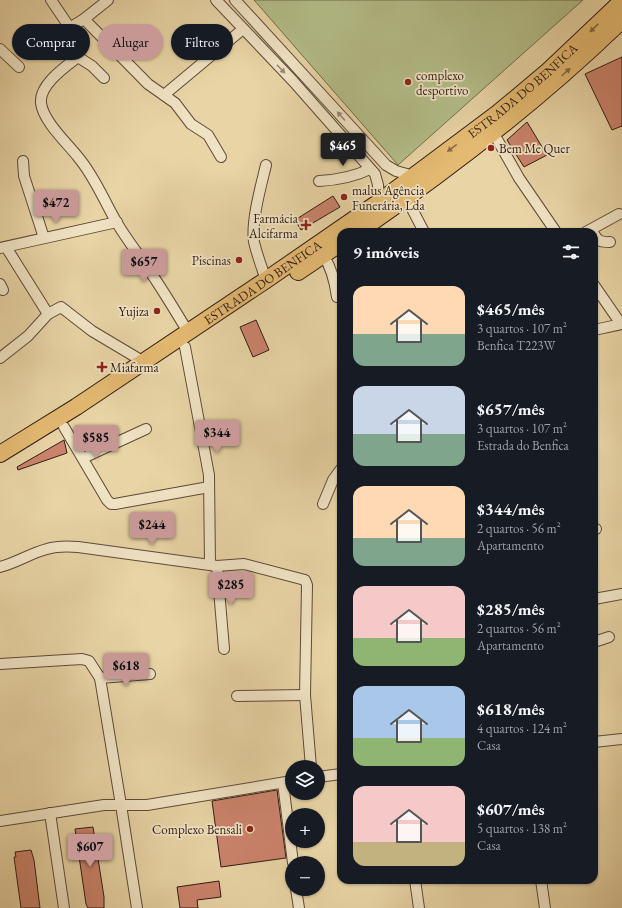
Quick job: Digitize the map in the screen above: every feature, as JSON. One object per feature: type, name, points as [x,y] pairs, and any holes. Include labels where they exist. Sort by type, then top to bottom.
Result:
[{"type":"highway","name":"ESTRADA DO BENFICA","points":[[341,228],[379,202],[498,113],[541,78],[622,1]]},
{"type":"highway","name":"ESTRADA DO BENFICA","points":[[364,228],[407,199],[493,132],[555,81],[622,20]]},
{"type":"highway","name":"ESTRADA DO BENFICA","points":[[0,465],[64,427],[187,340],[266,280],[337,231]]},
{"type":"highway","name":"ESTRADA DO BENFICA","points":[[0,454],[70,411],[144,362],[187,340],[337,246]]},
{"type":"street","points":[[51,0],[67,24]]},
{"type":"street","points":[[76,24],[108,0]]},
{"type":"street","points":[[216,0],[293,81],[375,174],[379,202]]},
{"type":"street","points":[[235,0],[386,165],[396,171],[414,176]]},
{"type":"street","points":[[84,19],[148,84],[175,103],[191,124],[208,135],[220,157]]},
{"type":"street","points":[[164,95],[242,29]]},
{"type":"street","points":[[0,49],[19,67]]},
{"type":"street","points":[[74,60],[63,69],[45,88],[42,94],[41,103],[50,122],[82,161],[93,178],[117,222],[152,274],[187,340],[208,465],[214,565],[224,649]]},
{"type":"street","points":[[83,60],[92,66],[104,78]]},
{"type":"street","points":[[493,132],[520,178],[553,228]]},
{"type":"street","points":[[23,160],[24,176],[44,238]]},
{"type":"street","points":[[266,165],[259,193],[254,227],[254,241],[266,280]]},
{"type":"street","points":[[319,182],[348,178],[370,169]]},
{"type":"street","points":[[407,199],[422,228]]},
{"type":"street","points":[[597,228],[619,214]]},
{"type":"street","points":[[48,314],[3,247],[117,222]]},
{"type":"street","points":[[598,240],[600,242],[610,242]]},
{"type":"street","points":[[323,255],[329,264],[334,278],[337,297]]},
{"type":"street","points":[[598,291],[621,324],[598,329]]},
{"type":"street","points":[[0,358],[28,336],[48,314],[58,308],[63,308],[92,331],[144,362]]},
{"type":"street","points":[[64,427],[107,500],[111,504],[209,487]]},
{"type":"street","points":[[82,458],[146,429]]},
{"type":"street","points":[[324,504],[333,480],[337,475]]},
{"type":"street","points":[[0,567],[11,564],[46,549],[61,546],[214,565],[244,564],[305,580],[307,585],[305,695],[310,760]]},
{"type":"street","points":[[598,598],[622,594]]},
{"type":"street","points":[[598,641],[609,637]]},
{"type":"street","points":[[0,664],[82,659],[89,661],[100,678],[137,908]]},
{"type":"street","points":[[100,678],[150,674]]},
{"type":"street","points":[[237,696],[305,695]]},
{"type":"street","points":[[598,742],[622,739]]},
{"type":"street","points":[[325,776],[337,775]]},
{"type":"street","points":[[0,821],[104,805],[147,805],[285,782]]},
{"type":"street","points":[[288,800],[292,856]]},
{"type":"street","points":[[50,813],[64,908]]},
{"type":"street","points":[[416,884],[419,908]]},
{"type":"street","points":[[542,884],[545,908]]},
{"type":"street","points":[[297,896],[299,908]]},
{"type":"green space","name":"complexo desportivo","points":[[254,0],[583,0],[398,165]]},
{"type":"building","points":[[622,57],[622,126],[612,130],[585,74]]},
{"type":"building","points":[[527,122],[547,155],[524,167],[507,140]]},
{"type":"building","points":[[333,196],[340,207],[301,230],[295,220]]},
{"type":"building","points":[[256,320],[269,350],[253,357],[240,327]]},
{"type":"building","points":[[64,440],[67,453],[18,470],[17,467]]},
{"type":"building","name":"Complexo Bensali","points":[[277,790],[285,858],[221,867],[212,801]]},
{"type":"building","points":[[93,827],[104,897],[104,908],[88,908],[86,904],[75,829]]},
{"type":"building","points":[[31,850],[34,860],[40,908],[21,908],[14,857],[16,857],[15,852]]},
{"type":"building","points":[[219,881],[221,897],[197,900],[198,908],[180,908],[177,887]]},
{"type":"place","name":"complexo desportivo","points":[[408,82]]},
{"type":"place","name":"Bem Me Quer","points":[[491,148]]},
{"type":"place","name":"malus Agência Funerária, Lda","points":[[344,197]]},
{"type":"place","name":"Farmácia Alcifarma","points":[[306,225]]},
{"type":"place","name":"Piscinas","points":[[239,260]]},
{"type":"place","name":"Yujiza","points":[[157,311]]},
{"type":"place","name":"Miafarma","points":[[102,367]]},
{"type":"place","name":"Complexo Bensali","points":[[250,829]]}]
